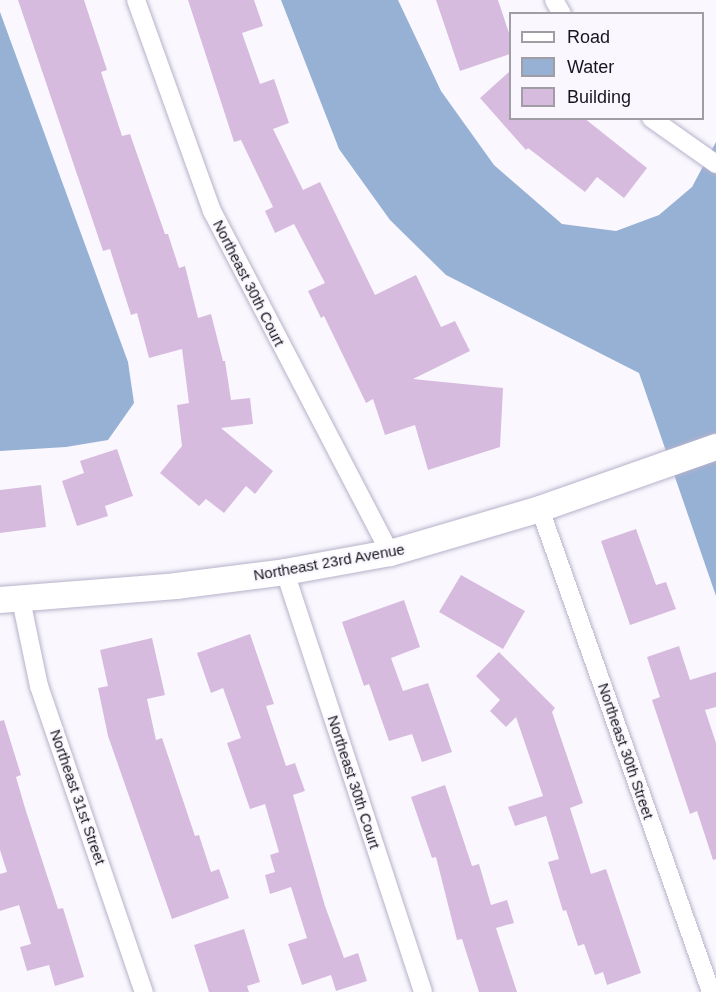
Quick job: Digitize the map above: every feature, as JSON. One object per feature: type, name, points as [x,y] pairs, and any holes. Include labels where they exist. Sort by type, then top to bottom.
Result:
[{"type":"street","name":"Northeast 30th Court","points":[[136,0],[212,211],[390,553]]},
{"type":"street","points":[[653,120],[671,135],[716,164]]},
{"type":"street","name":"Northeast 23rd Avenue","points":[[11,600],[176,586],[285,572],[390,553],[540,509],[716,447]]},
{"type":"street","name":"Northeast 30th Street","points":[[540,509],[711,992]]},
{"type":"street","name":"Northeast 30th Court","points":[[285,572],[423,992]]},
{"type":"street","name":"Northeast 31st Street","points":[[11,600],[144,992]]},
{"type":"water","points":[[281,0],[398,0],[441,91],[494,165],[562,224],[616,231],[659,215],[692,187],[716,142],[716,596],[639,373],[446,275],[390,220],[339,149]]},
{"type":"water","points":[[0,12],[128,362],[134,403],[108,440],[66,447],[0,451]]},
{"type":"building","points":[[18,0],[84,0],[107,70],[101,72],[122,136],[130,134],[179,268],[185,266],[198,318],[211,314],[223,361],[225,361],[231,400],[250,398],[253,424],[221,428],[273,471],[255,494],[246,486],[224,513],[206,499],[199,506],[160,473],[182,446],[177,405],[189,403],[182,349],[149,358],[137,313],[131,315],[110,249],[103,251]]},
{"type":"building","points":[[188,0],[254,0],[263,26],[242,33],[260,84],[274,79],[289,123],[273,129],[303,190],[320,182],[375,295],[416,275],[441,327],[455,321],[470,351],[413,379],[503,388],[500,447],[428,470],[415,425],[385,435],[373,399],[366,403],[324,316],[321,318],[308,291],[325,283],[294,224],[275,233],[265,211],[273,207],[241,140],[234,142]]},
{"type":"building","points":[[436,0],[498,0],[509,33],[509,54],[460,71]]},
{"type":"building","points":[[509,72],[509,120],[587,120],[647,168],[624,198],[597,177],[585,192],[528,148],[526,150],[480,98]]},
{"type":"building","points":[[117,449],[133,496],[105,506],[108,516],[77,526],[62,481],[84,473],[80,461]]},
{"type":"building","points":[[41,485],[46,527],[0,533],[0,490]]},
{"type":"building","points":[[636,529],[656,585],[666,582],[676,609],[630,625],[601,541]]},
{"type":"building","points":[[461,575],[525,611],[503,649],[439,612]]},
{"type":"building","points":[[404,600],[420,647],[391,658],[403,691],[428,683],[452,752],[422,762],[412,734],[389,741],[369,684],[364,686],[342,622]]},
{"type":"building","points":[[250,634],[274,704],[266,706],[286,766],[295,763],[305,791],[293,795],[325,906],[344,958],[358,953],[367,981],[336,991],[331,975],[302,985],[288,944],[307,938],[291,887],[270,894],[265,875],[275,872],[270,855],[279,852],[265,804],[250,809],[227,743],[241,738],[223,688],[211,693],[197,653]]},
{"type":"building","points":[[152,638],[165,695],[147,699],[156,740],[162,738],[195,836],[199,835],[211,872],[219,869],[229,898],[172,919],[108,736],[98,688],[108,686],[100,650]]},
{"type":"building","points":[[679,646],[690,680],[716,672],[716,707],[705,710],[716,743],[716,859],[713,860],[697,811],[690,814],[652,700],[660,697],[647,657]]},
{"type":"building","points":[[499,652],[555,708],[552,712],[583,803],[570,808],[591,874],[606,869],[641,973],[607,985],[603,972],[595,975],[584,944],[578,946],[566,910],[563,911],[548,862],[559,859],[546,816],[515,826],[508,807],[543,796],[516,717],[506,727],[490,711],[500,700],[476,676]]},
{"type":"building","points":[[4,720],[21,775],[16,777],[25,808],[58,909],[63,908],[84,977],[55,986],[49,965],[27,971],[20,947],[31,944],[19,905],[0,911],[0,874],[7,872],[0,850],[0,721]]},
{"type":"building","points":[[445,785],[472,866],[479,864],[491,905],[507,900],[514,923],[496,928],[517,992],[479,992],[462,939],[457,940],[436,857],[432,858],[411,797]]},
{"type":"building","points":[[244,929],[260,982],[247,986],[249,992],[209,992],[194,945]]}]
